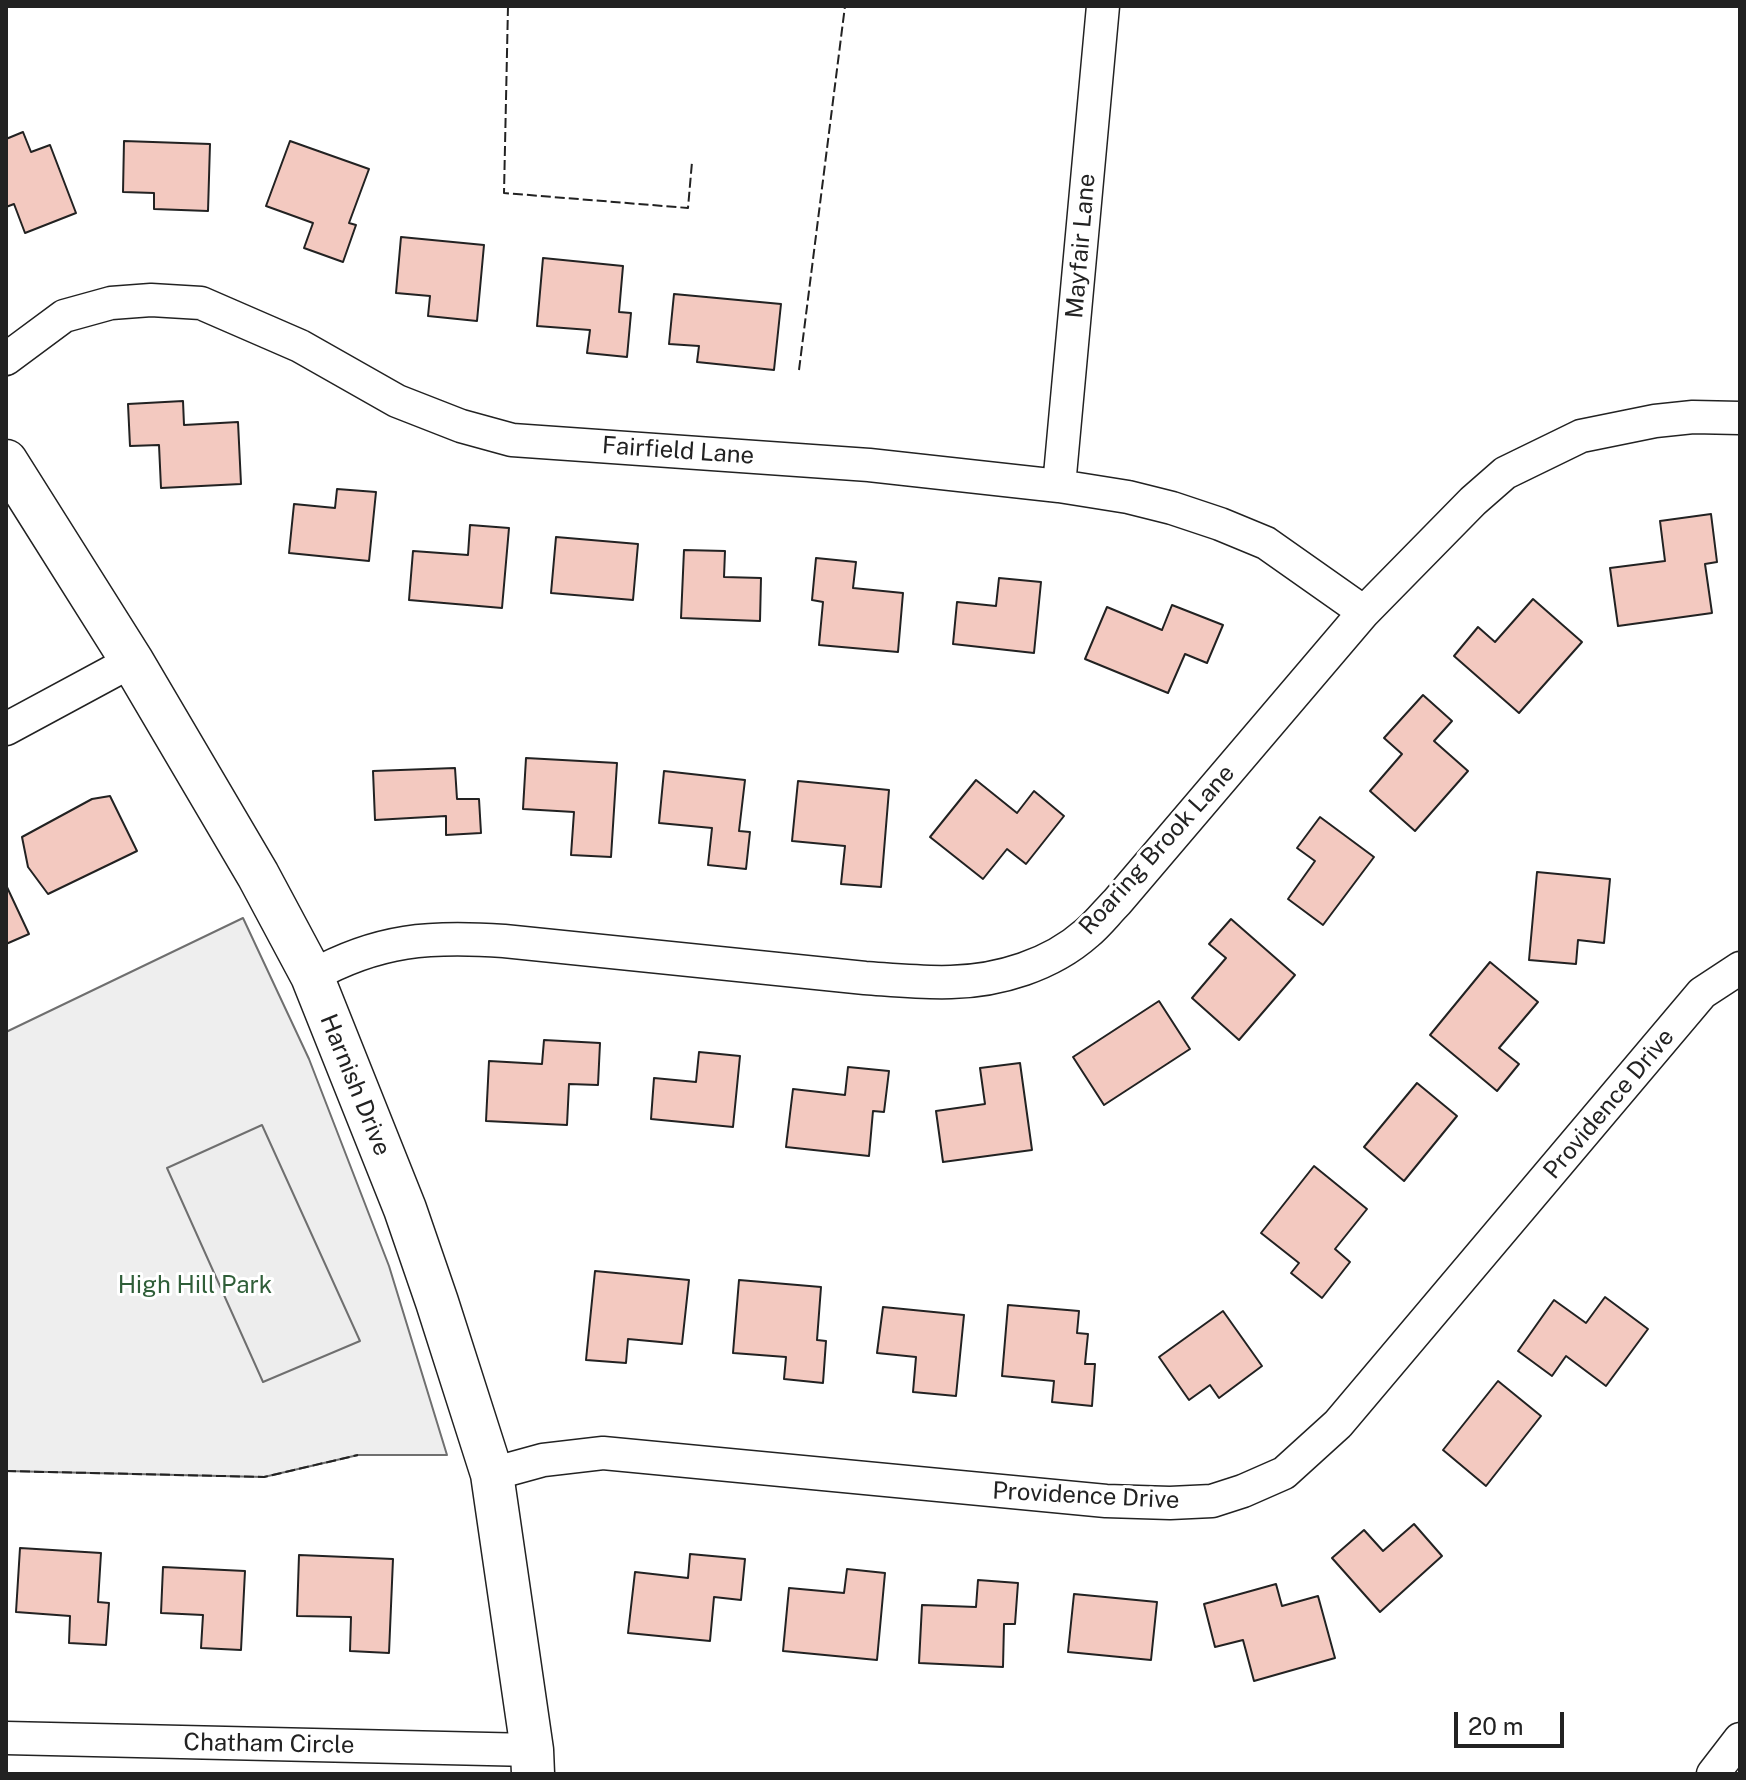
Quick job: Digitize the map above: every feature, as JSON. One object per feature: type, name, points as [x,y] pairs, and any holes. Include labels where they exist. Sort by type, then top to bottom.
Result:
[{"type":"street","name":"Mayfair Lane","points":[[1059,486],[1103,6]]},
{"type":"street","name":"Fairfield Lane","points":[[6,359],[64,316],[111,303],[151,300],[201,303],[300,346],[397,401],[461,426],[512,440],[869,465],[1059,486],[1128,497],[1172,508],[1266,543],[1364,612]]},
{"type":"street","name":"Roaring Brook Lane","points":[[312,976],[361,952],[427,939],[464,938],[909,981],[975,980],[1026,968],[1087,934],[1364,612],[1473,501],[1505,473],[1592,433],[1693,417],[1740,418]]},
{"type":"street","name":"Harnish Drive","points":[[6,461],[132,661],[258,875],[312,976],[405,1209],[492,1474],[533,1762]]},
{"type":"street","points":[[6,729],[132,661]]},
{"type":"street","name":"Providence Drive","points":[[492,1474],[543,1460],[603,1453],[1106,1501],[1212,1501],[1243,1491],[1284,1473],[1338,1424],[1702,993],[1740,968]]},
{"type":"street","name":"Chatham Circle","points":[[6,1738],[533,1762]]},
{"type":"street","points":[[1713,1774],[1740,1739]]},
{"type":"green space","name":"High Hill Park","points":[[243,918],[309,1059],[389,1266],[447,1455],[358,1455],[264,1477],[6,1471],[6,1032]]},
{"type":"shaded area","points":[[262,1125],[360,1341],[263,1382],[167,1168]]},
{"type":"building","points":[[23,132],[31,152],[50,145],[76,213],[25,233],[14,204],[6,207],[6,139]]},
{"type":"building","points":[[124,141],[210,144],[208,211],[154,209],[154,193],[123,192]]},
{"type":"building","points":[[290,141],[369,169],[349,223],[356,225],[343,262],[304,248],[313,223],[266,206]]},
{"type":"building","points":[[401,237],[484,245],[477,321],[428,316],[430,296],[396,293]]},
{"type":"building","points":[[543,258],[623,266],[619,312],[631,313],[627,357],[587,353],[590,330],[537,326]]},
{"type":"building","points":[[674,294],[781,304],[774,370],[697,362],[699,346],[669,344]]},
{"type":"building","points":[[183,401],[184,425],[238,422],[241,484],[161,488],[159,445],[130,446],[128,404]]},
{"type":"building","points":[[337,489],[376,492],[369,561],[289,553],[294,504],[335,508]]},
{"type":"building","points":[[1711,514],[1717,562],[1705,564],[1712,613],[1618,626],[1610,568],[1665,561],[1660,521]]},
{"type":"building","points":[[470,525],[509,528],[502,608],[409,600],[413,551],[468,555]]},
{"type":"building","points":[[556,537],[638,544],[633,600],[551,593]]},
{"type":"building","points":[[684,550],[725,551],[724,577],[761,578],[760,621],[681,618]]},
{"type":"building","points":[[816,558],[856,562],[853,588],[903,593],[898,652],[819,645],[823,602],[812,600]]},
{"type":"building","points":[[999,578],[1041,582],[1034,653],[953,644],[957,602],[996,606]]},
{"type":"building","points":[[1533,599],[1582,642],[1519,713],[1454,656],[1478,627],[1495,642]]},
{"type":"building","points":[[1172,605],[1223,625],[1207,663],[1185,654],[1168,693],[1085,659],[1107,607],[1162,630]]},
{"type":"building","points":[[1423,695],[1452,721],[1434,741],[1468,771],[1415,831],[1370,791],[1402,754],[1384,738]]},
{"type":"building","points":[[526,758],[617,763],[611,857],[571,855],[574,812],[523,809]]},
{"type":"building","points":[[455,768],[457,799],[479,799],[481,833],[446,835],[446,816],[375,820],[373,771]]},
{"type":"building","points":[[664,771],[745,780],[739,831],[750,832],[746,869],[708,865],[712,828],[659,823]]},
{"type":"building","points":[[976,780],[1017,813],[1034,791],[1064,816],[1026,864],[1007,849],[983,879],[930,837]]},
{"type":"building","points":[[798,781],[889,790],[881,887],[841,884],[845,846],[792,841]]},
{"type":"building","points":[[110,796],[137,851],[48,894],[28,867],[22,837],[92,799]]},
{"type":"building","points":[[1320,817],[1374,857],[1323,925],[1288,899],[1315,861],[1297,848]]},
{"type":"building","points":[[1537,872],[1610,879],[1604,943],[1578,940],[1576,964],[1529,960]]},
{"type":"building","points":[[6,885],[29,934],[6,944]]},
{"type":"building","points":[[1231,919],[1295,975],[1239,1040],[1192,998],[1226,958],[1209,944]]},
{"type":"building","points":[[1490,962],[1538,1002],[1499,1048],[1519,1064],[1497,1091],[1430,1035]]},
{"type":"building","points":[[1159,1001],[1190,1049],[1104,1105],[1073,1057]]},
{"type":"building","points":[[544,1040],[600,1043],[598,1085],[569,1084],[567,1125],[486,1121],[489,1061],[542,1064]]},
{"type":"building","points":[[699,1052],[740,1056],[733,1127],[651,1119],[654,1078],[696,1082]]},
{"type":"building","points":[[1020,1063],[1032,1150],[943,1162],[936,1111],[985,1104],[980,1068]]},
{"type":"building","points":[[848,1067],[889,1071],[884,1112],[873,1111],[869,1156],[786,1147],[793,1089],[845,1095]]},
{"type":"building","points":[[1417,1083],[1457,1116],[1404,1181],[1364,1147]]},
{"type":"building","points":[[1314,1166],[1367,1209],[1335,1249],[1350,1262],[1322,1298],[1291,1273],[1299,1263],[1261,1233]]},
{"type":"building","points":[[595,1271],[689,1280],[682,1344],[628,1339],[626,1363],[586,1360]]},
{"type":"building","points":[[739,1280],[821,1287],[817,1340],[826,1341],[823,1383],[784,1379],[786,1357],[733,1353]]},
{"type":"building","points":[[1605,1297],[1648,1329],[1606,1386],[1566,1356],[1552,1376],[1518,1351],[1554,1300],[1586,1323]]},
{"type":"building","points":[[1008,1305],[1079,1311],[1077,1333],[1088,1334],[1085,1364],[1095,1364],[1092,1406],[1052,1402],[1054,1381],[1002,1376]]},
{"type":"building","points":[[883,1307],[964,1315],[956,1396],[913,1392],[916,1357],[877,1353]]},
{"type":"building","points":[[1223,1311],[1262,1366],[1219,1398],[1210,1385],[1189,1400],[1159,1357]]},
{"type":"building","points":[[1498,1381],[1541,1416],[1486,1486],[1443,1450]]},
{"type":"building","points":[[1414,1524],[1442,1556],[1380,1612],[1332,1558],[1364,1530],[1383,1551]]},
{"type":"building","points":[[20,1548],[101,1553],[98,1602],[109,1603],[106,1645],[69,1643],[70,1616],[16,1612]]},
{"type":"building","points":[[690,1554],[745,1559],[741,1600],[714,1597],[710,1641],[628,1633],[635,1572],[688,1578]]},
{"type":"building","points":[[299,1555],[393,1559],[389,1653],[350,1651],[351,1617],[297,1616]]},
{"type":"building","points":[[163,1567],[245,1571],[241,1650],[201,1648],[203,1615],[161,1613]]},
{"type":"building","points":[[847,1569],[885,1573],[877,1660],[783,1651],[789,1588],[844,1593]]},
{"type":"building","points":[[978,1580],[1018,1583],[1015,1624],[1004,1624],[1003,1667],[919,1663],[922,1605],[976,1607]]},
{"type":"building","points":[[1276,1584],[1282,1606],[1318,1596],[1335,1658],[1254,1681],[1243,1640],[1215,1647],[1204,1604]]},
{"type":"building","points":[[1074,1594],[1157,1602],[1151,1660],[1068,1652]]},
{"type":"fence","points":[[508,6],[504,193],[688,208],[692,162]]},
{"type":"fence","points":[[799,370],[845,6]]},
{"type":"fence","points":[[6,1471],[264,1477],[358,1455]]}]
